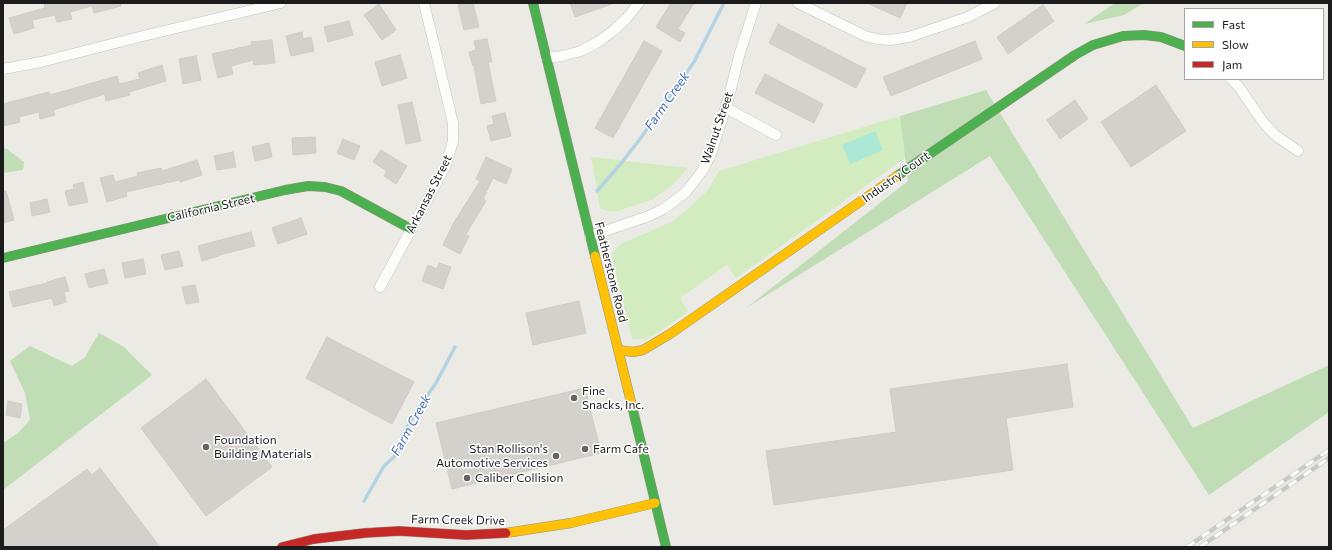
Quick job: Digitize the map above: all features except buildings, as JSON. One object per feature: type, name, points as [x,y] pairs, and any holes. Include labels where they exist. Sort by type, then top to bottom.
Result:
[{"type":"street","points":[[3,69],[41,62],[281,3]]},
{"type":"street","name":"Arkansas Street","points":[[380,287],[446,165],[454,133],[453,123],[424,3]]},
{"type":"street","name":"Featherstone Road","points":[[534,3],[666,547]]},
{"type":"street","points":[[547,58],[562,56],[598,42],[622,23],[639,3]]},
{"type":"street","name":"Walnut Street","points":[[590,236],[653,214],[674,202],[686,192],[703,170],[711,154],[726,108],[738,56],[756,3]]},
{"type":"street","points":[[798,3],[865,36],[890,40],[909,37],[968,17],[995,3]]},
{"type":"street","name":"Industry Court","points":[[618,350],[633,352],[643,350],[670,334],[909,168],[1093,45],[1123,36],[1144,35],[1161,37],[1184,46]]},
{"type":"street","points":[[1232,80],[1239,87],[1263,122],[1275,135],[1298,151]]},
{"type":"street","points":[[726,108],[776,136]]},
{"type":"street","name":"California Street","points":[[3,258],[277,192],[308,186],[325,187],[341,191],[412,229]]},
{"type":"street","name":"Farm Creek Drive","points":[[282,547],[314,539],[377,532],[399,531],[466,535],[523,531],[571,523],[655,503]]},
{"type":"green space","points":[[1115,3],[1144,3],[1124,15],[1084,24]]},
{"type":"green space","points":[[986,90],[1193,428],[1329,365],[1329,412],[1209,495],[990,156],[746,308],[908,181],[900,116]]},
{"type":"green space","points":[[900,116],[905,158],[736,278],[727,265],[680,298],[688,312],[654,335],[645,339],[632,339],[612,257],[613,252],[621,244],[671,222],[707,191],[719,171]]},
{"type":"green space","points":[[875,131],[883,150],[850,164],[842,145]]},
{"type":"green space","points":[[3,148],[7,149],[24,162],[23,170],[3,173]]},
{"type":"green space","points":[[591,157],[688,168],[671,186],[651,200],[615,212],[600,208]]},
{"type":"green space","points":[[99,333],[124,347],[152,375],[3,490],[3,443],[18,433],[30,420],[25,393],[10,361],[30,346],[72,366],[85,357]]},
{"type":"waterway","name":"Farm Creek","points":[[597,191],[640,139],[694,62],[724,3]]},
{"type":"waterway","name":"Farm Creek","points":[[364,501],[384,466],[397,454],[402,436],[419,407],[436,383],[455,347]]},
{"type":"railway","points":[[1187,547],[1329,450]]},
{"type":"railway","points":[[1200,547],[1329,458]]},
{"type":"traffic: fast","points":[[533,3],[595,256]]},
{"type":"traffic: fast","points":[[897,176],[1075,55],[1093,45],[1123,36],[1144,35],[1161,37],[1184,46]]},
{"type":"traffic: fast","points":[[3,258],[285,190],[308,186],[325,187],[341,191],[411,229]]},
{"type":"traffic: fast","points":[[632,406],[666,547]]},
{"type":"traffic: slow","points":[[618,350],[633,352],[643,350],[670,334],[897,176]]},
{"type":"traffic: slow","points":[[595,256],[632,406]]},
{"type":"traffic: slow","points":[[506,533],[571,523],[655,503]]},
{"type":"traffic: jam","points":[[282,547],[314,539],[365,533],[399,531],[466,535],[506,533]]},
{"type":"place","name":"Fine Snacks, Inc.","points":[[574,398]]},
{"type":"place","name":"Foundation Building Materials","points":[[206,447]]},
{"type":"place","name":"Farm Cafe","points":[[585,449]]},
{"type":"place","name":"Stan Rollison's Automotive Services","points":[[556,456]]},
{"type":"place","name":"Caliber Collision","points":[[467,478]]}]
